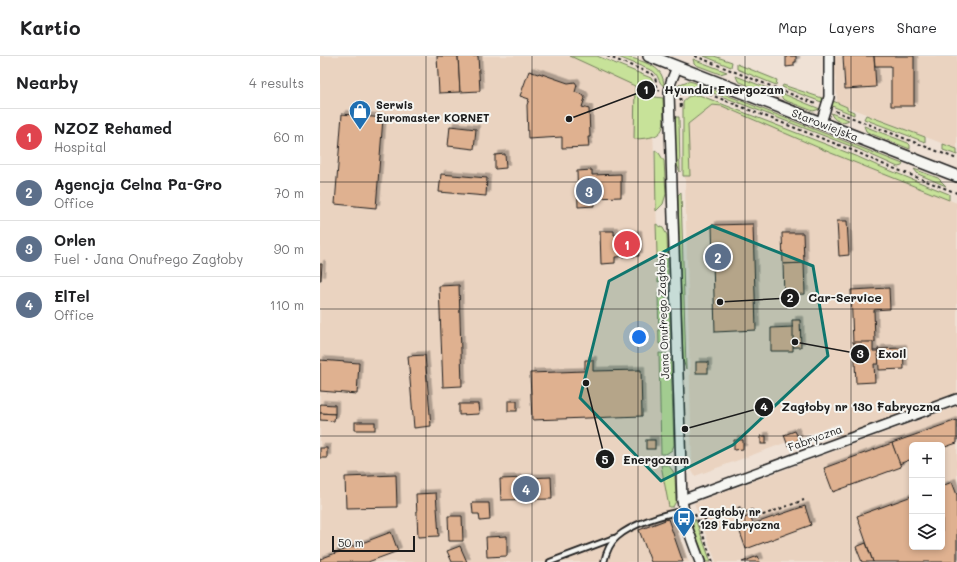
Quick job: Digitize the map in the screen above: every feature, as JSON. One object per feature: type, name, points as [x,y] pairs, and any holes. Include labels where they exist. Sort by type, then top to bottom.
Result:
[{"type":"street","name":"Starowiejska","points":[[649,56],[957,176]]},
{"type":"street","points":[[821,123],[828,102],[829,56]]},
{"type":"street","name":"Jana Onufrego Zagłoby","points":[[677,67],[669,92],[682,500],[688,530],[700,562]]},
{"type":"street","name":"Fabryczna","points":[[682,500],[957,399]]},
{"type":"lane","points":[[550,562],[616,538],[630,528],[668,514],[683,511]]},
{"type":"lane","points":[[604,562],[610,546],[616,538]]},
{"type":"path","points":[[607,56],[652,74],[656,79],[658,90],[663,92]]},
{"type":"path","points":[[694,56],[822,106]]},
{"type":"path","points":[[674,92],[701,91],[957,193]]},
{"type":"path","points":[[830,109],[957,159]]},
{"type":"path","points":[[917,147],[918,143]]},
{"type":"path","points":[[906,173],[909,167]]},
{"type":"path","points":[[698,522],[741,507],[743,513],[752,510],[755,518],[804,500]]},
{"type":"highlighted area","points":[[712,226],[813,266],[828,356],[733,445],[661,481],[580,398],[609,281]]},
{"type":"shaded area","points":[[320,56],[580,56],[651,85],[657,226],[661,465],[669,507],[689,562],[320,562]],"holes":[[[459,404],[478,404],[479,414],[459,414]]]},
{"type":"shaded area","points":[[834,56],[957,56],[957,149],[837,103]]},
{"type":"shaded area","points":[[712,105],[722,106],[831,153],[957,203],[957,393],[840,436],[839,423],[695,476],[692,471],[685,177],[690,176],[688,124]]},
{"type":"shaded area","points":[[957,406],[957,562],[716,562],[694,503]]},
{"type":"green space","points":[[570,56],[597,56],[651,78],[653,81],[655,97],[663,98],[664,117],[662,129],[659,133],[645,138],[634,139],[635,86]]},
{"type":"green space","points":[[616,56],[627,57],[647,63],[658,70],[661,74],[664,86],[653,71]]},
{"type":"green space","points":[[704,56],[714,56],[732,62],[731,67]]},
{"type":"green space","points":[[693,59],[727,72],[720,74],[696,65]]},
{"type":"green space","points":[[737,64],[777,80],[776,85],[737,69]]},
{"type":"green space","points":[[736,76],[772,90],[766,93],[738,81]]},
{"type":"green space","points":[[688,81],[903,164],[902,166],[898,167],[858,149],[698,87],[677,87]]},
{"type":"green space","points":[[783,85],[825,99],[824,103],[782,87]]},
{"type":"green space","points":[[781,93],[820,109],[813,111],[784,100]]},
{"type":"green space","points":[[699,95],[949,194],[949,200],[831,153],[722,106],[712,105],[688,124],[690,176],[683,176],[683,103],[688,97]]},
{"type":"green space","points":[[833,101],[847,107],[847,109],[854,112],[854,115],[832,106]]},
{"type":"green space","points":[[831,113],[849,120],[844,122],[838,121],[832,116]]},
{"type":"green space","points":[[866,115],[925,137],[925,142],[864,119]]},
{"type":"green space","points":[[679,117],[680,172],[677,165],[674,118]]},
{"type":"green space","points":[[864,126],[908,143],[910,145],[910,149],[869,133],[866,131]]},
{"type":"green space","points":[[943,144],[957,149],[957,155],[943,150]]},
{"type":"green space","points":[[655,150],[664,161],[666,194],[663,204],[656,211]]},
{"type":"green space","points":[[914,169],[938,178],[946,186],[918,174]]},
{"type":"green space","points":[[681,192],[686,369],[683,360],[678,199],[678,195]]},
{"type":"green space","points":[[656,224],[663,228],[667,235],[668,273],[665,279],[658,282]]},
{"type":"green space","points":[[658,293],[666,298],[670,304],[670,339],[667,342],[659,344]]},
{"type":"green space","points":[[659,353],[668,354],[671,361],[674,445],[672,450],[666,454],[661,454]]},
{"type":"green space","points":[[661,465],[668,465],[675,476],[676,501],[673,507],[669,507]]},
{"type":"green space","points":[[695,519],[711,562],[706,562],[694,529],[693,524]]},
{"type":"building","points":[[437,56],[458,56],[460,92],[439,93]]},
{"type":"building","points":[[458,56],[478,56],[480,91],[460,92]]},
{"type":"building","points":[[786,56],[796,56],[794,66],[786,67]]},
{"type":"building","points":[[843,56],[874,56],[876,87],[845,89]]},
{"type":"building","points":[[874,56],[914,56],[914,106],[891,106],[891,66],[875,66]]},
{"type":"building","points":[[529,71],[568,83],[575,82],[577,85],[575,92],[583,95],[585,98],[582,107],[589,109],[589,147],[562,148],[562,137],[528,139],[527,105],[529,99],[520,96]]},
{"type":"building","points":[[342,114],[383,118],[376,208],[335,204]]},
{"type":"building","points":[[450,126],[476,129],[474,149],[448,146]]},
{"type":"building","points":[[505,154],[506,168],[495,169],[495,155]]},
{"type":"building","points":[[592,170],[592,175],[621,174],[621,197],[593,198],[594,206],[578,207],[577,171]]},
{"type":"building","points":[[441,174],[487,178],[486,196],[439,192]]},
{"type":"building","points":[[837,221],[847,221],[849,255],[839,256]]},
{"type":"building","points":[[753,224],[756,330],[715,332],[712,225]]},
{"type":"building","points":[[600,231],[614,231],[614,235],[638,234],[639,256],[615,257],[615,263],[601,264]]},
{"type":"building","points":[[782,233],[803,233],[804,263],[783,264]]},
{"type":"building","points":[[804,263],[805,294],[784,295],[783,264]]},
{"type":"building","points":[[320,264],[322,264],[321,280],[320,280]]},
{"type":"building","points":[[459,285],[462,386],[443,387],[439,286]]},
{"type":"building","points":[[889,288],[890,309],[874,310],[875,342],[853,343],[851,290]]},
{"type":"building","points":[[792,320],[800,320],[801,347],[793,347]]},
{"type":"building","points":[[793,327],[793,351],[771,351],[771,328]]},
{"type":"building","points":[[854,342],[873,342],[873,351],[878,351],[879,364],[874,364],[875,382],[856,383]]},
{"type":"building","points":[[903,348],[904,369],[879,370],[878,349]]},
{"type":"building","points":[[425,355],[431,426],[414,428],[408,356]]},
{"type":"building","points":[[320,360],[359,363],[357,394],[320,391]]},
{"type":"building","points":[[585,360],[593,360],[593,371],[641,370],[642,416],[532,420],[530,373],[585,371]]},
{"type":"building","points":[[696,362],[708,362],[708,373],[696,373]]},
{"type":"building","points":[[508,401],[517,401],[517,411],[508,411]]},
{"type":"building","points":[[320,404],[335,405],[335,414],[320,413]]},
{"type":"building","points":[[459,404],[478,404],[479,414],[459,415]]},
{"type":"building","points":[[320,413],[335,414],[334,421],[320,420]]},
{"type":"building","points":[[957,420],[957,443],[945,447],[945,442],[909,442],[909,460],[899,464],[892,443]]},
{"type":"building","points":[[355,422],[375,422],[375,430],[355,430]]},
{"type":"building","points":[[795,431],[799,439],[797,442],[788,446],[784,435]]},
{"type":"building","points":[[761,436],[766,436],[766,444],[761,444]]},
{"type":"building","points":[[646,440],[655,440],[655,449],[646,449]]},
{"type":"building","points":[[734,440],[743,440],[743,449],[734,450]]},
{"type":"building","points":[[892,443],[901,467],[833,492],[824,468]]},
{"type":"building","points":[[320,448],[327,448],[327,458],[320,458]]},
{"type":"building","points":[[396,475],[397,507],[346,508],[345,477]]},
{"type":"building","points":[[551,477],[552,499],[501,500],[500,479]]},
{"type":"building","points":[[952,482],[957,495],[957,562],[873,562],[857,516],[909,497],[909,550],[945,550],[945,485]]},
{"type":"building","points":[[436,493],[439,536],[418,537],[416,494]]},
{"type":"building","points":[[472,503],[489,503],[490,520],[480,521],[479,514],[473,514]]},
{"type":"building","points":[[805,506],[811,525],[746,549],[736,521],[750,516],[753,524]]},
{"type":"building","points":[[448,516],[462,516],[463,541],[449,541]]},
{"type":"building","points":[[668,519],[683,562],[651,562],[639,530]]},
{"type":"building","points":[[391,532],[398,551],[368,562],[320,562],[320,559]]},
{"type":"building","points":[[507,536],[507,556],[487,557],[486,537]]},
{"type":"building","points":[[866,543],[873,562],[862,562],[856,547]]},
{"type":"building","points":[[460,546],[467,562],[452,562],[447,551]]},
{"type":"building","points":[[758,556],[760,562],[742,562]]},
{"type":"place","name":"Hyundai Energozam","points":[[569,119]]},
{"type":"place","name":"Serwis Euromaster KORNET","points":[[360,130]]},
{"type":"place","name":"Orlen","points":[[589,191]]},
{"type":"place","name":"NZOZ Rehamed","points":[[627,244]]},
{"type":"place","name":"Agencja Celna Pa-Gro","points":[[718,257]]},
{"type":"place","name":"Car-Service","points":[[720,302]]},
{"type":"place","name":"Exoil","points":[[795,342]]},
{"type":"place","name":"Energozam","points":[[586,383]]},
{"type":"place","name":"Zagłoby nr 130 Fabryczna","points":[[685,429]]},
{"type":"place","name":"ElTel","points":[[526,489]]},
{"type":"place","name":"Zagłoby nr 129 Fabryczna","points":[[684,538]]}]
